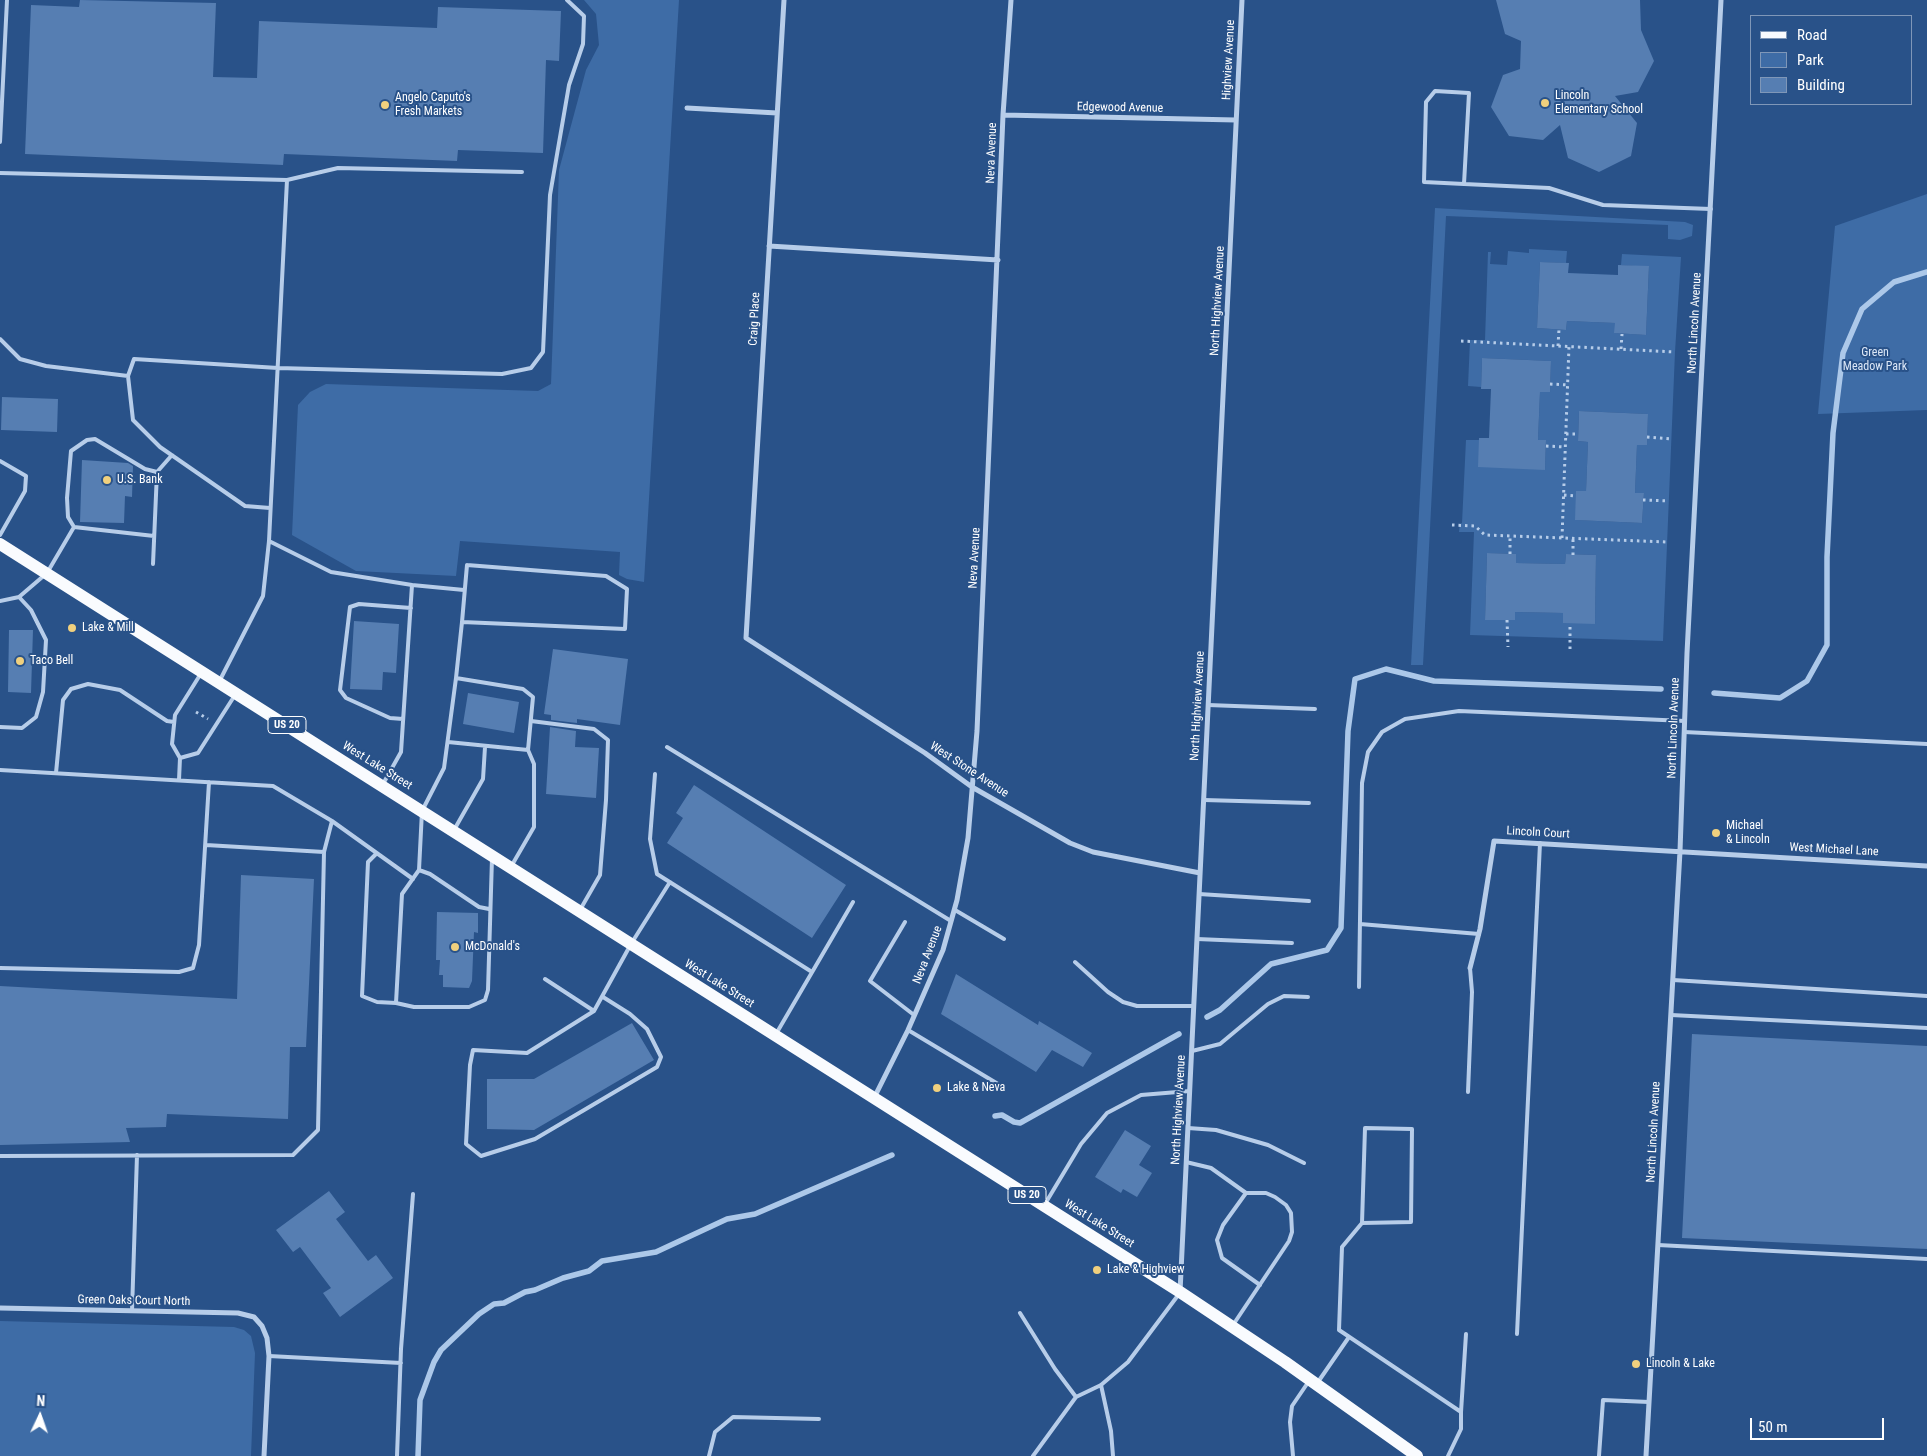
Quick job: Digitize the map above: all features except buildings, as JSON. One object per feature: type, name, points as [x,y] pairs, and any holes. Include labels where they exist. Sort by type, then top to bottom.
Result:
[{"type":"main road","name":"West Lake Street","points":[[0,544],[1180,1292],[1313,1382],[1417,1456]]},
{"type":"street","name":"Craig Place","points":[[746,638],[784,0]]},
{"type":"street","name":"Neva Avenue","points":[[874,1099],[908,1030],[943,950],[954,910],[968,838],[978,721],[1004,115],[1011,0]]},
{"type":"street","name":"Highview Avenue","points":[[1236,120],[1242,0]]},
{"type":"street","name":"North Lincoln Avenue","points":[[1646,1456],[1680,851],[1684,732],[1721,0]]},
{"type":"street","points":[[687,108],[777,113]]},
{"type":"street","name":"Edgewood Avenue","points":[[1004,115],[1236,120]]},
{"type":"street","name":"North Highview Avenue","points":[[1180,1292],[1236,120]]},
{"type":"street","points":[[769,246],[998,260]]},
{"type":"street","name":"West Stone Avenue","points":[[746,638],[925,753],[972,787],[1070,843],[1093,852],[1200,874]]},
{"type":"street","name":"Lincoln Court","points":[[1470,968],[1479,934],[1494,841],[1680,851]]},
{"type":"street","name":"West Michael Lane","points":[[1680,851],[1927,866]]},
{"type":"street","name":"Green Oaks Court North","points":[[0,1308],[238,1313],[254,1317],[262,1326],[267,1338],[269,1356]]},
{"type":"street","points":[[264,1456],[269,1356]]},
{"type":"lane","points":[[0,142],[7,0]]},
{"type":"lane","points":[[270,508],[245,506],[172,455],[133,420],[128,376],[134,359],[278,368],[502,374],[531,368],[543,352],[550,194],[569,85],[583,44],[584,16],[567,0]]},
{"type":"lane","points":[[1464,184],[1469,93],[1434,91],[1426,102],[1424,182],[1464,184],[1549,188],[1603,205],[1711,209]]},
{"type":"lane","points":[[0,173],[287,180],[338,168],[522,172]]},
{"type":"lane","points":[[219,682],[263,596],[269,541],[287,180]]},
{"type":"lane","points":[[0,339],[20,359],[46,366],[128,376]]},
{"type":"lane","points":[[74,527],[68,517],[67,498],[71,451],[87,440],[95,439],[145,469],[157,472]]},
{"type":"lane","points":[[153,564],[157,472],[172,455]]},
{"type":"lane","points":[[0,461],[26,476],[25,491],[0,535]]},
{"type":"lane","points":[[74,527],[154,536]]},
{"type":"lane","points":[[0,601],[20,597],[47,573],[74,527]]},
{"type":"lane","points":[[269,541],[331,572],[412,585],[464,590]]},
{"type":"lane","points":[[396,1004],[402,894],[419,870],[422,811],[444,768],[456,678],[467,565],[606,576],[627,589],[625,629],[462,622]]},
{"type":"lane","points":[[382,786],[401,752],[412,585]]},
{"type":"lane","points":[[0,727],[22,728],[36,718],[43,692],[46,640],[31,610],[20,597]]},
{"type":"lane","points":[[403,719],[390,718],[346,698],[340,690],[350,607],[368,604],[411,608]]},
{"type":"lane","points":[[179,780],[180,758],[172,744],[175,715],[202,672]]},
{"type":"lane","points":[[456,678],[523,689],[533,697],[528,750],[534,764],[534,827],[510,867]]},
{"type":"lane","points":[[56,773],[63,700],[71,689],[88,684],[120,690],[167,721],[174,722]]},
{"type":"lane","points":[[180,758],[198,753],[236,693]]},
{"type":"lane","points":[[1208,705],[1315,709]]},
{"type":"lane","points":[[1360,987],[1362,783],[1368,752],[1382,732],[1405,719],[1459,711],[1685,721]]},
{"type":"lane","points":[[531,721],[594,729],[608,740],[606,800],[600,875],[580,911]]},
{"type":"lane","points":[[1684,732],[1927,744]]},
{"type":"lane","points":[[448,742],[528,750]]},
{"type":"lane","points":[[454,831],[483,779],[485,747]]},
{"type":"lane","points":[[667,747],[951,921]]},
{"type":"lane","points":[[0,770],[273,786],[332,820],[413,879]]},
{"type":"lane","points":[[655,774],[650,839],[657,874],[812,972]]},
{"type":"lane","points":[[0,968],[179,972],[193,968],[199,945],[209,782]]},
{"type":"lane","points":[[1204,800],[1308,803]]},
{"type":"lane","points":[[0,1156],[293,1155],[318,1130],[324,852],[332,820]]},
{"type":"lane","points":[[1517,1334],[1540,844]]},
{"type":"lane","points":[[206,845],[324,852]]},
{"type":"lane","points":[[377,852],[368,862],[362,996],[377,1002],[414,1007],[470,1007],[485,1000],[488,990],[492,856]]},
{"type":"lane","points":[[419,870],[430,874],[479,907],[490,909]]},
{"type":"lane","points":[[603,997],[630,1014],[647,1029],[661,1057],[657,1067],[535,1139],[480,1156],[466,1144],[470,1065],[473,1050],[527,1053],[594,1011],[631,944],[670,882]]},
{"type":"lane","points":[[1199,894],[1309,901]]},
{"type":"lane","points":[[775,1036],[853,902]]},
{"type":"lane","points":[[954,910],[1004,940]]},
{"type":"lane","points":[[905,922],[870,981],[914,1015]]},
{"type":"lane","points":[[1360,924],[1479,934]]},
{"type":"lane","points":[[1197,939],[1292,943]]},
{"type":"lane","points":[[1075,962],[1108,992],[1124,1002],[1137,1006],[1194,1006]]},
{"type":"lane","points":[[1468,1092],[1472,992],[1470,968]]},
{"type":"lane","points":[[545,979],[594,1011]]},
{"type":"lane","points":[[1673,980],[1927,996]]},
{"type":"lane","points":[[1192,1051],[1220,1044],[1268,1004],[1284,996],[1308,997]]},
{"type":"lane","points":[[1671,1015],[1927,1028]]},
{"type":"lane","points":[[908,1030],[1003,1087]]},
{"type":"lane","points":[[1044,1206],[1081,1144],[1107,1114],[1141,1095],[1190,1091]]},
{"type":"lane","points":[[1188,1128],[1216,1130],[1268,1145],[1304,1163]]},
{"type":"lane","points":[[1362,1223],[1411,1222],[1412,1130],[1365,1128],[1362,1223],[1342,1247],[1339,1330],[1461,1412]]},
{"type":"lane","points":[[132,1311],[137,1155]]},
{"type":"lane","points":[[1186,1162],[1211,1168],[1246,1193],[1266,1193],[1275,1197],[1286,1205],[1292,1222],[1289,1242],[1232,1327]]},
{"type":"lane","points":[[1246,1193],[1223,1225],[1217,1240],[1222,1258],[1260,1285]]},
{"type":"lane","points":[[397,1456],[412,1194]]},
{"type":"lane","points":[[1658,1245],[1927,1259]]},
{"type":"lane","points":[[1034,1456],[1076,1398],[1101,1385],[1128,1362],[1180,1292]]},
{"type":"lane","points":[[1020,1313],[1055,1369],[1076,1398]]},
{"type":"lane","points":[[1448,1456],[1461,1429],[1466,1334]]},
{"type":"lane","points":[[1293,1456],[1290,1422],[1292,1406],[1349,1337]]},
{"type":"lane","points":[[269,1356],[401,1363]]},
{"type":"lane","points":[[1101,1385],[1111,1431],[1113,1456]]},
{"type":"lane","points":[[1599,1456],[1603,1400],[1649,1402]]},
{"type":"lane","points":[[709,1456],[716,1432],[733,1417],[819,1419]]},
{"type":"path","points":[[1558,346],[1559,329]]},
{"type":"path","points":[[1621,349],[1622,334]]},
{"type":"path","points":[[1461,341],[1675,352]]},
{"type":"path","points":[[1562,538],[1569,346]]},
{"type":"path","points":[[1550,384],[1568,385]]},
{"type":"path","points":[[1566,434],[1578,434]]},
{"type":"path","points":[[1647,437],[1672,439]]},
{"type":"path","points":[[1546,446],[1566,447]]},
{"type":"path","points":[[1564,495],[1576,496]]},
{"type":"path","points":[[1643,500],[1669,501]]},
{"type":"path","points":[[1452,525],[1475,526],[1485,535],[1668,542]]},
{"type":"path","points":[[1510,536],[1510,554]]},
{"type":"path","points":[[1572,554],[1573,538]]},
{"type":"path","points":[[1508,620],[1508,647]]},
{"type":"path","points":[[1570,623],[1570,649]]},
{"type":"path","points":[[196,712],[208,719]]},
{"type":"green space","points":[[584,0],[679,0],[644,582],[627,579],[619,575],[620,552],[460,541],[456,576],[356,571],[292,535],[298,405],[310,392],[326,384],[538,391],[551,384],[559,170],[586,70],[599,45],[596,14]]},
{"type":"green space","name":"Green Meadow Park","points":[[1927,194],[1927,410],[1818,414],[1835,226]]},
{"type":"green space","points":[[1435,208],[1685,222],[1693,225],[1692,236],[1680,240],[1668,239],[1668,225],[1446,216],[1423,665],[1411,665]]},
{"type":"green space","points":[[1529,249],[1567,251],[1566,263],[1540,262],[1537,328],[1566,330],[1567,321],[1615,323],[1615,333],[1646,335],[1649,267],[1621,265],[1622,254],[1681,257],[1675,352],[1663,641],[1470,635],[1474,532],[1459,532],[1460,524],[1462,523],[1466,440],[1479,440],[1545,470],[1546,441],[1538,440],[1540,392],[1550,392],[1551,361],[1482,358],[1481,387],[1468,386],[1470,340],[1485,340],[1488,252],[1491,252],[1490,264],[1507,265],[1508,251],[1529,253]],"holes":[[[1579,411],[1648,414],[1647,445],[1637,445],[1635,493],[1644,493],[1642,523],[1576,520],[1577,491],[1586,491],[1588,442],[1578,441]],[[1487,553],[1516,554],[1516,563],[1565,564],[1566,554],[1596,555],[1595,624],[1563,613],[1515,612],[1515,620],[1485,620]]]},
{"type":"green space","points":[[0,1321],[234,1327],[244,1330],[251,1336],[255,1353],[251,1456],[0,1456]]},
{"type":"waterway","points":[[1714,693],[1780,698],[1807,681],[1827,645],[1827,557],[1833,433],[1843,353],[1862,309],[1894,282],[1927,272]]},
{"type":"waterway","points":[[1207,1017],[1220,1010],[1271,964],[1327,950],[1341,928],[1348,731],[1355,679],[1386,669],[1434,681],[1661,689]]},
{"type":"waterway","points":[[995,1116],[1002,1115],[1014,1122],[1020,1123],[1179,1034]]},
{"type":"waterway","points":[[418,1456],[420,1400],[434,1362],[441,1350],[479,1314],[494,1304],[504,1303],[525,1292],[589,1271],[602,1261],[656,1252],[727,1219],[755,1214],[892,1155]]},
{"type":"place","name":"Lincoln Elementary School","points":[[1545,103]]},
{"type":"place","name":"Angelo Caputo's Fresh Markets","points":[[385,105]]},
{"type":"place","name":"U.S. Bank","points":[[107,480]]},
{"type":"place","name":"Lake & Mill","points":[[72,628]]},
{"type":"place","name":"Taco Bell","points":[[20,661]]},
{"type":"place","name":"Michael & Lincoln","points":[[1716,833]]},
{"type":"place","name":"McDonald's","points":[[455,947]]},
{"type":"place","name":"Lake & Neva","points":[[937,1088]]},
{"type":"place","name":"Lake & Highview","points":[[1097,1270]]},
{"type":"place","name":"Lincoln & Lake","points":[[1636,1364]]}]
